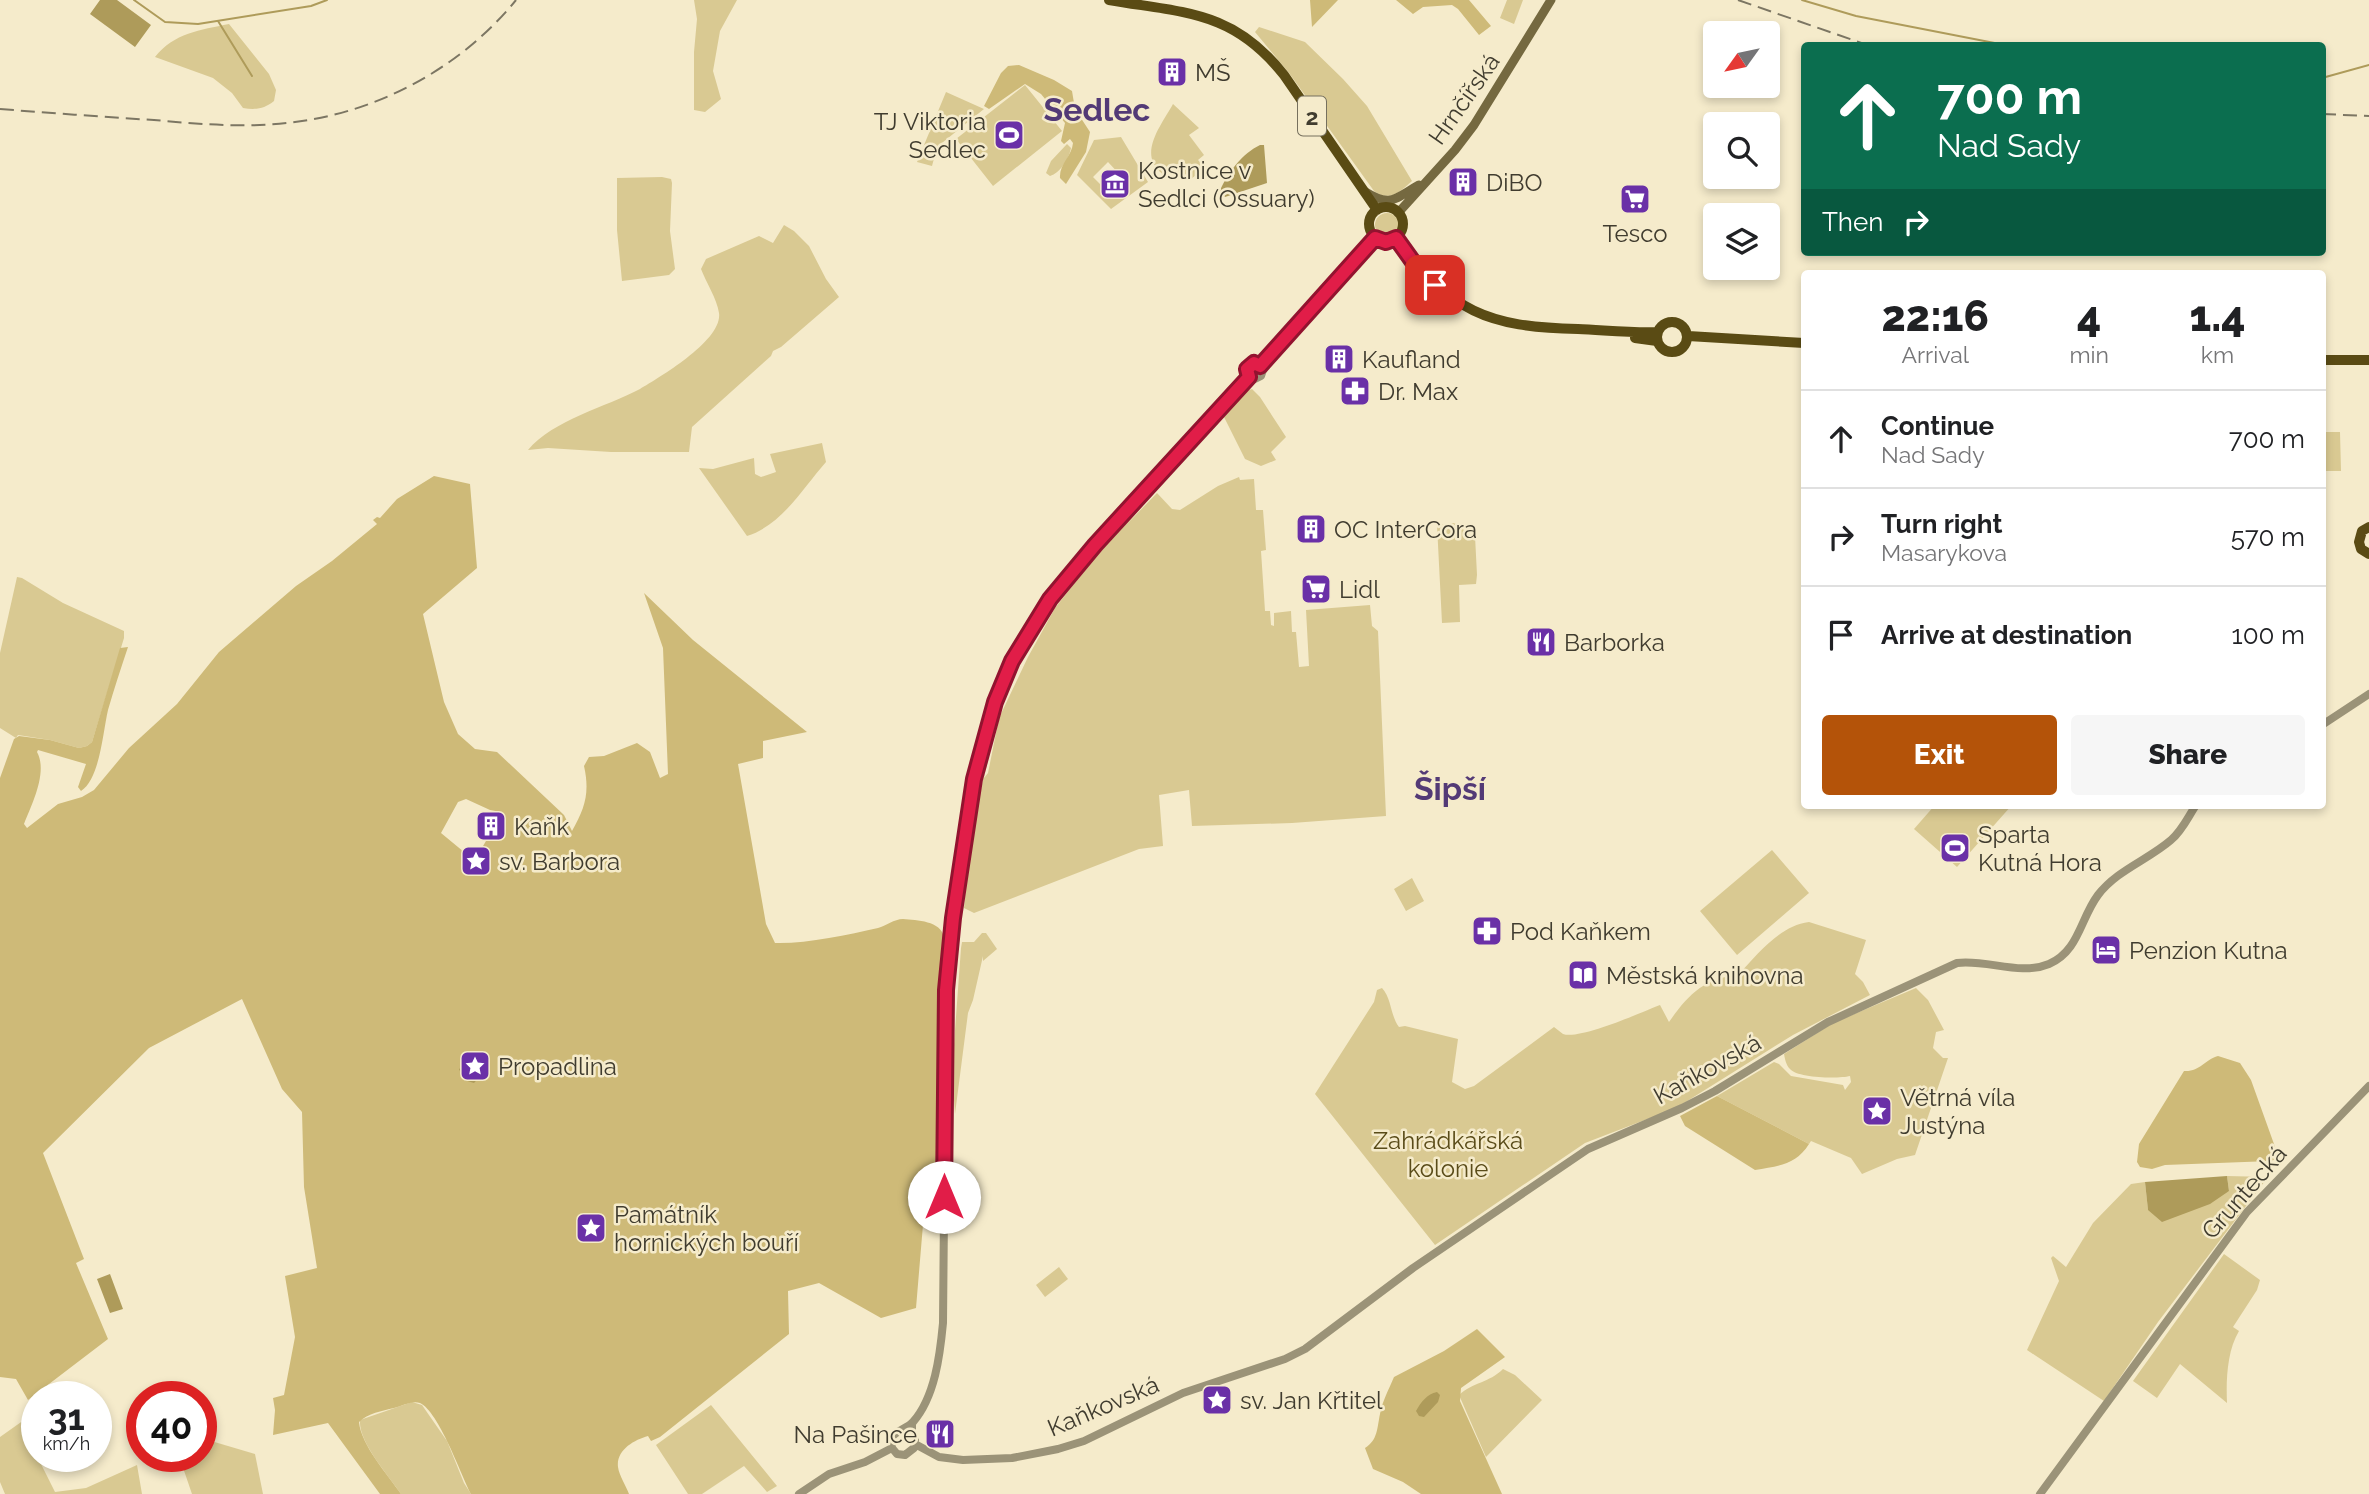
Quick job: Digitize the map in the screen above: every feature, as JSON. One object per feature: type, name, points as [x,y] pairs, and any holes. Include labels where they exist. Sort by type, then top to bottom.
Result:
[{"type":"main road","name":"2","points":[[1109,0],[1212,19],[1231,27],[1250,40],[1284,75],[1377,209]]},
{"type":"main road","name":"Hrnčířská","points":[[1398,213],[1455,150],[1482,114],[1551,0]]},
{"type":"main road","points":[[1363,190],[1378,200],[1391,201],[1427,181]]},
{"type":"main road","points":[[1391,208],[1398,213],[1403,224],[1400,234],[1386,242],[1375,238],[1370,232],[1369,222],[1377,209],[1391,208]]},
{"type":"main road","points":[[1396,238],[1422,272],[1440,288],[1465,306],[1511,324],[1658,336]]},
{"type":"main road","points":[[1673,321],[1681,324],[1688,336],[1685,345],[1674,352],[1664,350],[1658,336],[1664,323],[1673,321]]},
{"type":"main road","points":[[1688,336],[1801,343]]},
{"type":"main road","points":[[2326,359],[2369,360]]},
{"type":"main road","points":[[2369,527],[2360,534],[2358,542],[2361,549],[2369,554]]},
{"type":"street","points":[[912,1423],[912,1434],[917,1448],[901,1455],[892,1448],[890,1442],[893,1435],[912,1423],[928,1395],[940,1350],[943,1323],[946,990],[953,918],[974,779],[995,702],[1012,661],[1050,599],[1095,545],[1249,377],[1255,379],[1261,376],[1263,372],[1260,366],[1375,238]]},
{"type":"street","points":[[2326,722],[2369,694]]},
{"type":"street","name":"Kaňkovská","points":[[917,1448],[939,1457],[963,1460],[1012,1458],[1058,1449],[1084,1441],[1183,1393],[1285,1359],[1305,1349],[1413,1268],[1588,1149],[1715,1091],[1805,1034],[1843,1014],[1957,962],[1976,961],[2012,967],[2041,966],[2055,960],[2076,941],[2100,892],[2119,875],[2174,838],[2193,809]]},
{"type":"street","name":"Gruntecká","points":[[2040,1494],[2254,1203],[2369,1086]]},
{"type":"street","points":[[902,1430],[912,1434]]},
{"type":"street","points":[[799,1494],[829,1474],[866,1462],[892,1448]]},
{"type":"green space","points":[[694,0],[737,0],[720,31],[713,71],[721,99],[705,112],[694,110],[697,19]]},
{"type":"green space","points":[[1507,0],[1523,0],[1514,24],[1500,18]]},
{"type":"green space","points":[[229,24],[269,74],[276,90],[274,101],[267,106],[243,108],[232,93],[213,78],[155,57],[179,38]]},
{"type":"green space","points":[[1259,27],[1305,42],[1343,79],[1367,106],[1412,181],[1390,196],[1374,191],[1289,73],[1255,32]]},
{"type":"green space","name":"TJ Viktoria Sedlec","points":[[1025,85],[1062,131],[993,186],[956,139]]},
{"type":"green space","points":[[946,92],[984,109],[937,147],[932,166],[917,162]]},
{"type":"green space","points":[[1173,104],[1199,128],[1189,135],[1204,155],[1198,160],[1205,168],[1191,179],[1164,176],[1155,166],[1151,155],[1157,132]]},
{"type":"green space","points":[[1121,137],[1148,182],[1111,209],[1077,175],[1094,140]],"holes":[[[1108,162],[1122,177],[1117,183],[1121,187],[1118,191],[1113,186],[1107,191],[1093,177]]]},
{"type":"green space","points":[[1067,144],[1071,148],[1066,161],[1061,169],[1050,176],[1046,173],[1051,161]]},
{"type":"green space","points":[[617,178],[671,179],[672,183],[670,231],[675,269],[669,275],[622,281],[617,230]]},
{"type":"green space","points":[[1387,213],[1398,220],[1399,225],[1392,236],[1387,237],[1376,230],[1375,225],[1382,214]]},
{"type":"green space","points":[[784,225],[809,246],[839,297],[773,351],[771,356],[692,427],[689,452],[611,452],[548,448],[528,450],[565,422],[640,389],[675,367],[701,346],[718,324],[719,313],[701,269],[706,259],[759,236],[773,243]]},
{"type":"green space","points":[[1252,389],[1286,437],[1271,452],[1276,460],[1261,466],[1245,459],[1224,417],[1246,391]]},
{"type":"green space","points":[[2326,432],[2340,432],[2341,471],[2326,471]]},
{"type":"green space","points":[[822,443],[826,462],[781,515],[760,531],[747,536],[699,468],[713,469],[754,458],[755,474],[761,477],[776,472],[770,454]]},
{"type":"green space","points":[[1239,477],[1240,480],[1254,479],[1256,510],[1263,510],[1266,550],[1261,551],[1265,611],[1270,611],[1271,625],[1274,626],[1274,613],[1291,611],[1299,667],[1309,666],[1306,610],[1370,605],[1372,626],[1378,631],[1386,816],[1292,823],[1192,826],[1189,790],[1159,795],[1163,846],[1139,849],[974,913],[964,908],[978,803],[992,742],[984,778],[988,773],[999,718],[1055,608],[1093,560],[1154,493],[1126,525],[1157,493],[1172,509],[1180,510],[1218,486]]},
{"type":"green space","points":[[1437,525],[1460,525],[1469,537],[1475,536],[1477,575],[1476,584],[1459,585],[1460,622],[1442,623]]},
{"type":"green space","points":[[17,577],[63,603],[124,631],[92,742],[87,746],[79,748],[18,735],[16,738],[0,728],[0,653]]},
{"type":"green space","name":"Sparta Kutná Hora","points":[[1932,809],[2008,809],[1957,867],[1914,829]]},
{"type":"green space","points":[[1772,850],[1809,893],[1737,955],[1700,911]]},
{"type":"green space","points":[[1412,878],[1424,901],[1406,911],[1394,889]]},
{"type":"green space","name":"Zahrádkářská kolonie","points":[[1809,922],[1866,940],[1855,974],[1870,995],[1793,1035],[1676,1108],[1585,1143],[1435,1245],[1315,1094],[1374,1002],[1377,990],[1382,988],[1399,1027],[1405,1026],[1458,1039],[1452,1082],[1465,1089],[1474,1086],[1554,1027],[1563,1034],[1583,1033],[1660,1005],[1669,1022],[1690,996],[1706,984],[1738,975],[1779,935]]},
{"type":"green space","points":[[982,933],[986,933],[997,949],[983,961],[983,956],[968,1013],[955,1114],[952,1072],[961,948],[962,942],[974,942]]},
{"type":"green space","points":[[1916,988],[1928,1000],[1944,1030],[1936,1032],[1933,1048],[1943,1058],[1948,1058],[1915,1155],[1897,1159],[1862,1174],[1851,1158],[1811,1141],[1809,1144],[1717,1096],[1774,1062],[1791,1076],[1843,1085],[1845,1090],[1851,1082],[1850,1076],[1809,1076],[1794,1072],[1786,1062],[1784,1054],[1833,1023]]},
{"type":"green space","points":[[2227,1176],[2268,1177],[2158,1322],[2104,1401],[2027,1350],[2059,1281],[2051,1258],[2053,1256],[2066,1267],[2093,1223],[2131,1184],[2145,1182],[2148,1210],[2229,1191]]},
{"type":"green space","points":[[2224,1254],[2260,1280],[2257,1290],[2233,1327],[2239,1331],[2227,1375],[2227,1403],[2180,1364],[2157,1398],[2133,1381]]},
{"type":"green space","points":[[1059,1267],[1068,1279],[1045,1297],[1036,1285]]},
{"type":"green space","points":[[1503,1369],[1515,1375],[1542,1400],[1486,1457],[1459,1395]]},
{"type":"green space","points":[[412,1402],[422,1405],[447,1441],[471,1494],[401,1494],[375,1458],[364,1438],[360,1420]]},
{"type":"green space","points":[[711,1405],[777,1486],[767,1492],[744,1466],[702,1494],[688,1494],[656,1445]]},
{"type":"green space","points":[[21,1422],[21,1472],[45,1472],[55,1492],[86,1488],[126,1470],[138,1472],[142,1494],[5,1494],[0,1482],[0,1437]]},
{"type":"green space","points":[[217,1443],[255,1454],[263,1494],[192,1494],[184,1472],[217,1472]]},
{"type":"shaded area","points":[[100,0],[117,0],[151,25],[135,47],[90,14]]},
{"type":"shaded area","points":[[1310,0],[1338,0],[1312,27]]},
{"type":"shaded area","points":[[1396,0],[1469,0],[1491,26],[1479,35],[1452,5],[1423,7],[1413,14]]},
{"type":"shaded area","points":[[1019,65],[1072,91],[1075,109],[1090,132],[1086,152],[1066,184],[1060,178],[1060,173],[1073,143],[1070,139],[1064,144],[1061,141],[1065,123],[1041,94],[1025,84],[989,109],[984,106],[1001,73],[1008,66]]},
{"type":"shaded area","points":[[1264,145],[1267,183],[1225,197],[1220,191],[1231,171],[1242,158]]},
{"type":"shaded area","points":[[434,476],[470,484],[477,568],[423,614],[444,702],[458,734],[475,749],[497,752],[564,815],[572,831],[585,800],[584,766],[589,757],[604,756],[637,743],[650,752],[660,778],[668,774],[663,648],[644,593],[693,640],[807,732],[763,741],[763,758],[738,764],[766,924],[775,943],[840,936],[878,928],[903,919],[933,925],[944,937],[939,1022],[939,1157],[927,1177],[916,1308],[881,1318],[819,1283],[788,1291],[789,1334],[660,1437],[651,1441],[648,1436],[632,1443],[623,1451],[618,1467],[629,1494],[471,1494],[435,1418],[417,1402],[375,1413],[359,1422],[370,1450],[401,1494],[380,1494],[328,1423],[273,1435],[273,1398],[284,1395],[295,1337],[285,1276],[317,1268],[304,1187],[302,1112],[282,1089],[242,999],[149,1048],[43,1153],[84,1259],[76,1263],[108,1339],[53,1381],[21,1381],[21,1388],[16,1379],[0,1377],[0,778],[14,739],[19,736],[50,740],[79,748],[92,742],[120,648],[128,647],[108,710],[93,776],[81,791],[78,787],[86,764],[38,750],[40,778],[24,824],[27,828],[58,804],[82,797],[94,790],[129,748],[177,704],[219,652],[296,586],[377,524],[373,520],[380,518],[397,499]],"holes":[[[466,799],[501,812],[501,823],[493,829],[476,858],[441,833],[458,802]]]},
{"type":"shaded area","name":"Propadlina","points":[[482,1055],[488,1063],[484,1072],[474,1083],[464,1080],[459,1069]]},
{"type":"shaded area","points":[[2218,1056],[2240,1063],[2251,1080],[2279,1158],[2271,1161],[2165,1165],[2152,1169],[2140,1167],[2137,1162],[2139,1144],[2184,1071],[2194,1070]]},
{"type":"shaded area","points":[[1717,1096],[1809,1144],[1792,1160],[1779,1166],[1755,1170],[1685,1126],[1680,1116]]},
{"type":"shaded area","points":[[2227,1176],[2229,1191],[2210,1204],[2162,1222],[2148,1210],[2145,1182]]},
{"type":"shaded area","points":[[110,1274],[123,1309],[110,1313],[97,1279]]},
{"type":"shaded area","points":[[1477,1329],[1505,1357],[1461,1388],[1460,1401],[1502,1494],[1421,1494],[1403,1482],[1373,1469],[1365,1448],[1375,1437],[1382,1405],[1394,1377],[1444,1351]]},
{"type":"shaded area","points":[[1437,1392],[1440,1395],[1438,1402],[1424,1417],[1419,1416],[1416,1411],[1420,1405],[1427,1397]]},
{"type":"waterway","points":[[134,0],[165,22],[198,24],[311,6],[327,0]]},
{"type":"waterway","points":[[1802,0],[1856,16],[1989,42]]},
{"type":"waterway","points":[[218,21],[252,76]]},
{"type":"waterway","points":[[2326,77],[2369,65]]},
{"type":"railway","points":[[0,109],[220,125],[287,123],[320,118],[352,110],[414,84],[469,47],[494,25],[516,0]]},
{"type":"railway","points":[[1738,0],[1859,42]]},
{"type":"railway","points":[[2326,114],[2369,116]]},
{"type":"place","name":"MŠ","points":[[1172,72]]},
{"type":"place","name":"TJ Viktoria Sedlec","points":[[1009,135]]},
{"type":"place","name":"DiBO","points":[[1463,182]]},
{"type":"place","name":"Kostnice v Sedlci (Ossuary)","points":[[1115,184]]},
{"type":"place","name":"Tesco","points":[[1635,199]]},
{"type":"place","name":"Kaufland","points":[[1339,359]]},
{"type":"place","name":"Dr. Max","points":[[1355,391]]},
{"type":"place","name":"OC InterCora","points":[[1311,529]]},
{"type":"place","name":"Lidl","points":[[1316,589]]},
{"type":"place","name":"Barborka","points":[[1541,642]]},
{"type":"place","name":"Kaňk","points":[[491,826]]},
{"type":"place","name":"Sparta Kutná Hora","points":[[1955,848]]},
{"type":"place","name":"sv. Barbora","points":[[476,861]]},
{"type":"place","name":"Pod Kaňkem","points":[[1487,931]]},
{"type":"place","name":"Penzion Kutna","points":[[2106,950]]},
{"type":"place","name":"Městská knihovna","points":[[1583,975]]},
{"type":"place","name":"Propadlina","points":[[475,1066]]},
{"type":"place","name":"Větrná víla Justýna","points":[[1877,1111]]},
{"type":"place","name":"Památník hornických bouří","points":[[591,1228]]},
{"type":"place","name":"sv. Jan Křtitel","points":[[1217,1400]]},
{"type":"place","name":"Na Pašince","points":[[940,1434]]},
{"type":"district","name":"Sedlec","points":[[1097,109]]},
{"type":"district","name":"Šipší","points":[[1450,788]]},
{"type":"route","points":[[944,1197],[946,990],[953,918],[977,764],[995,702],[1012,661],[1050,599],[1077,565],[1249,377],[1247,369],[1250,365],[1254,363],[1260,366],[1375,238],[1386,242],[1396,238],[1416,266],[1435,285]]}]
